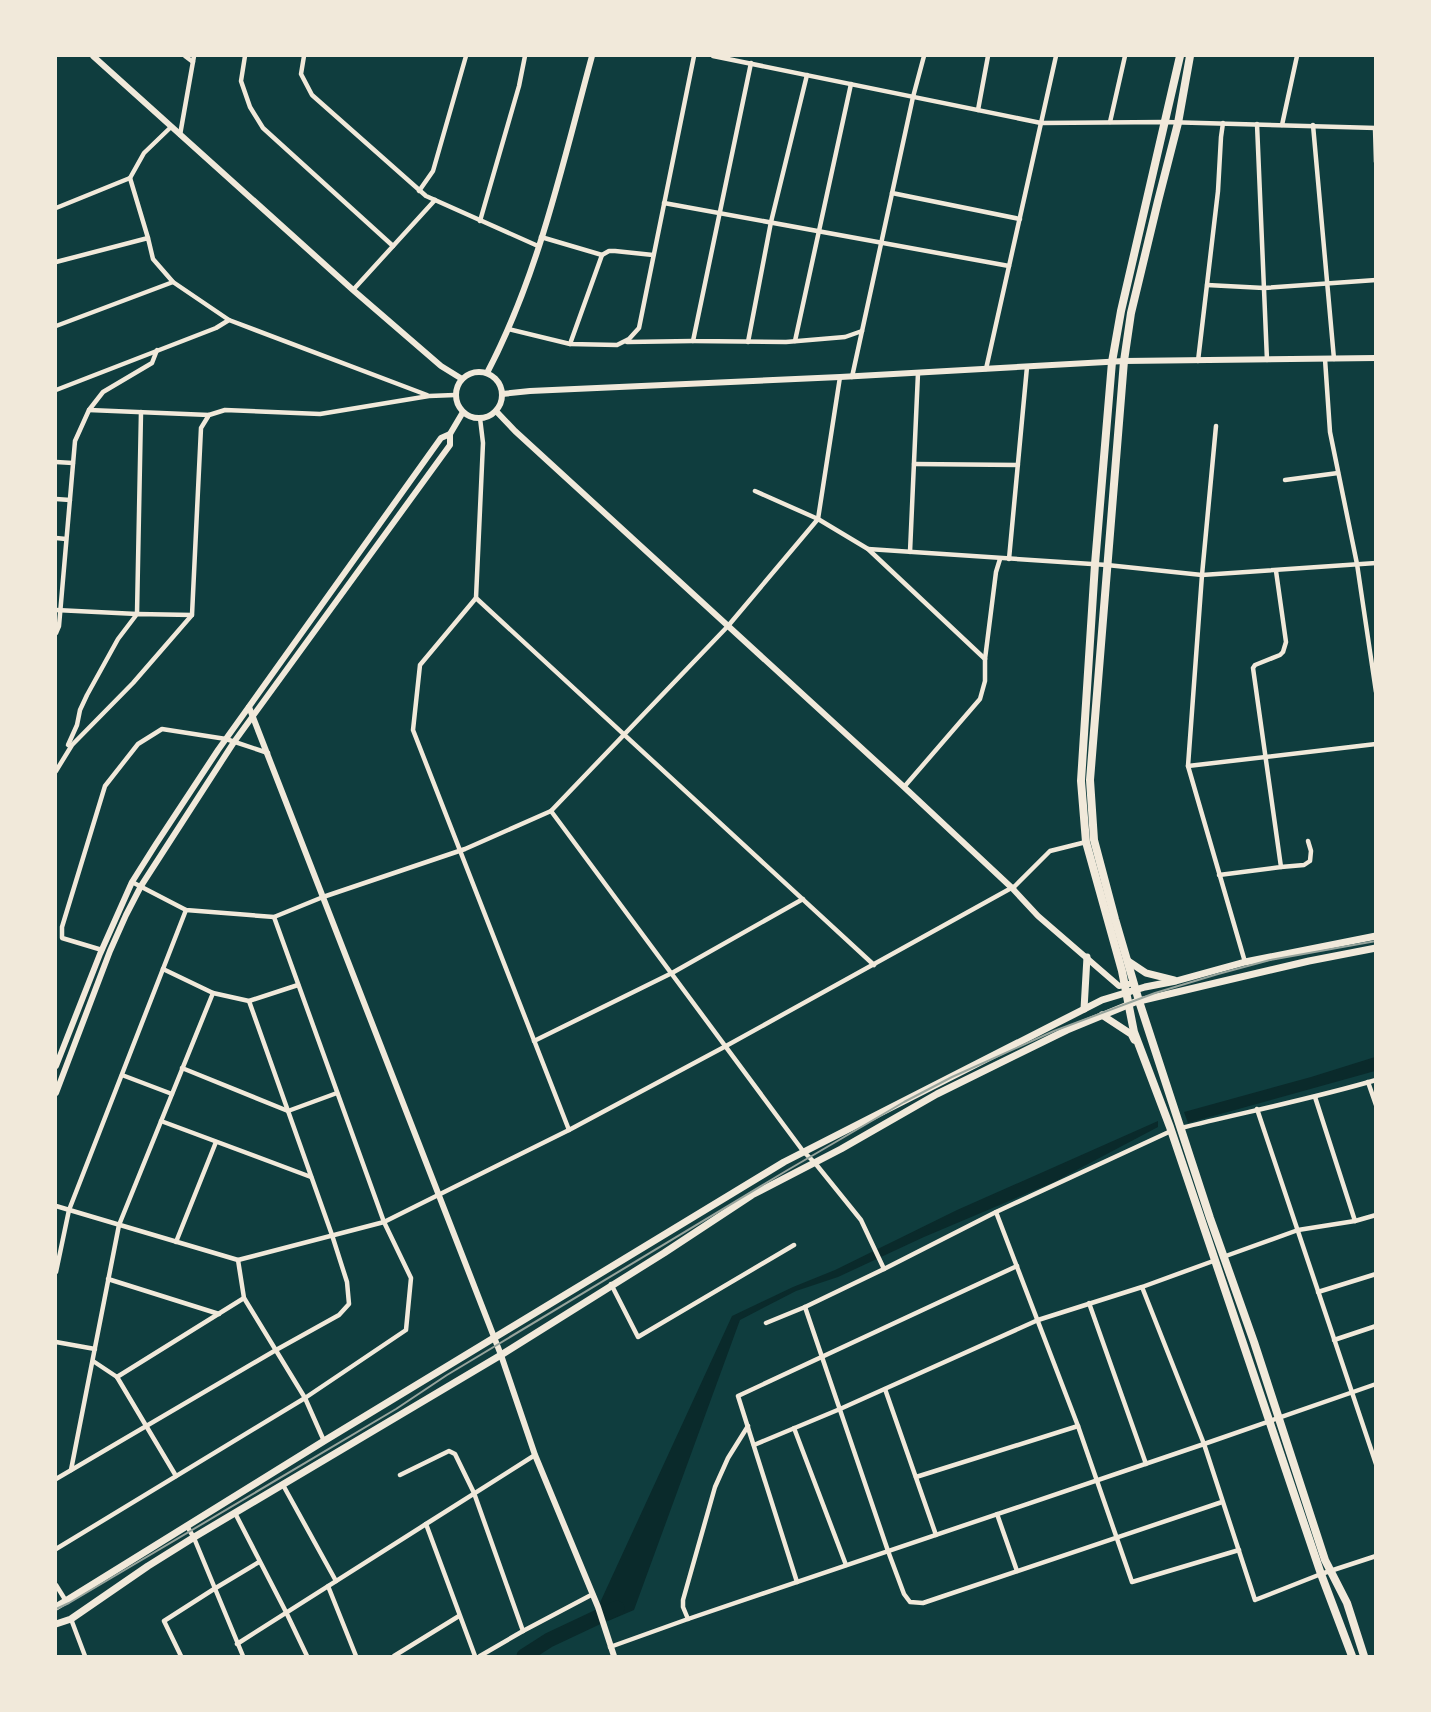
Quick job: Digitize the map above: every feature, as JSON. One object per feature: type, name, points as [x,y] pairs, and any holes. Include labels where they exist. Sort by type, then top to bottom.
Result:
[{"type":"main road","points":[[1180,56],[1120,311],[1112,362],[1095,564],[1081,781],[1086,842],[1130,1004],[1134,1032],[1171,1131],[1321,1574],[1352,1656]]},
{"type":"main road","points":[[1190,56],[1178,123],[1131,313],[1124,361],[1090,780],[1094,840],[1139,1001],[1181,1128],[1325,1560],[1347,1603],[1364,1656]]},
{"type":"main road","points":[[56,1607],[324,1441],[803,1151],[1126,989],[1176,981],[1245,962],[1376,936]]},
{"type":"main road","points":[[56,1624],[71,1619],[148,1566],[501,1355],[752,1195],[815,1163],[937,1094],[1067,1030],[1139,1001],[1246,975],[1376,948]]},
{"type":"main road","points":[[1084,1009],[1087,957]]},
{"type":"main road","points":[[1128,962],[1146,973],[1176,981]]},
{"type":"main road","points":[[1102,1015],[1131,1034],[1142,1053]]},
{"type":"street","points":[[93,56],[353,290],[441,366],[462,379]]},
{"type":"street","points":[[185,56],[193,62]]},
{"type":"street","points":[[180,135],[194,56]]},
{"type":"street","points":[[245,56],[241,81],[250,107],[263,128],[393,246]]},
{"type":"street","points":[[303,56],[300,74],[312,95],[419,191],[538,246]]},
{"type":"street","points":[[419,191],[433,171],[466,56]]},
{"type":"street","points":[[480,221],[519,86],[525,56]]},
{"type":"street","points":[[487,373],[515,314],[549,213],[592,56]]},
{"type":"street","points":[[508,329],[570,344],[618,345],[629,339],[639,328],[694,56]]},
{"type":"street","points":[[713,56],[1041,123],[1165,122],[1375,128],[1376,162]]},
{"type":"street","points":[[852,377],[913,96],[924,56]]},
{"type":"street","points":[[978,110],[988,56]]},
{"type":"street","points":[[986,369],[1056,56]]},
{"type":"street","points":[[1110,122],[1125,56]]},
{"type":"street","points":[[1282,125],[1297,56]]},
{"type":"street","points":[[693,341],[751,63]]},
{"type":"street","points":[[748,342],[771,222],[807,75]]},
{"type":"street","points":[[795,341],[851,84]]},
{"type":"street","points":[[1198,361],[1218,191],[1223,123]]},
{"type":"street","points":[[1257,124],[1267,360]]},
{"type":"street","points":[[1313,125],[1334,359]]},
{"type":"street","points":[[56,208],[130,178],[144,153],[171,128]]},
{"type":"street","points":[[130,178],[153,259],[173,282],[229,320],[429,396]]},
{"type":"street","points":[[892,193],[1020,219]]},
{"type":"street","points":[[353,290],[435,200]]},
{"type":"street","points":[[664,203],[1009,266]]},
{"type":"street","points":[[541,237],[602,255]]},
{"type":"street","points":[[56,262],[148,238]]},
{"type":"street","points":[[570,344],[602,255],[615,251],[653,255]]},
{"type":"street","points":[[1207,285],[1264,288],[1376,280]]},
{"type":"street","points":[[56,326],[173,282]]},
{"type":"street","points":[[56,390],[216,328],[229,320]]},
{"type":"street","points":[[623,342],[795,341],[845,337],[862,331]]},
{"type":"street","points":[[56,633],[59,626],[58,597],[75,441],[89,410],[103,392],[152,363],[157,350]]},
{"type":"street","points":[[502,394],[1124,361],[1376,358]]},
{"type":"street","points":[[1325,359],[1330,432],[1357,564],[1376,692]]},
{"type":"street","points":[[1010,559],[1028,367]]},
{"type":"street","points":[[473,372],[487,373],[498,381],[502,394],[500,406],[496,411],[480,418],[463,412],[456,402],[455,395],[462,379],[473,372]]},
{"type":"street","points":[[910,552],[918,373]]},
{"type":"street","points":[[132,882],[186,910],[274,917],[322,897],[460,850],[551,811],[728,627],[818,519],[840,377]]},
{"type":"street","points":[[89,410],[209,415],[225,410],[320,414],[429,396],[455,395]]},
{"type":"street","points":[[496,411],[515,431],[904,787],[1012,888],[1038,916],[1119,986],[1126,989]]},
{"type":"street","points":[[61,762],[87,695],[118,639],[137,614],[141,412]]},
{"type":"street","points":[[56,1093],[110,951],[141,886],[234,742],[450,445],[450,434],[463,412]]},
{"type":"street","points":[[56,771],[72,745],[133,683],[192,615],[201,428],[209,415]]},
{"type":"street","points":[[480,418],[483,443],[476,598],[420,665],[413,730],[569,1130]]},
{"type":"street","points":[[1216,426],[1202,574],[1188,766],[1245,962]]},
{"type":"street","points":[[56,1066],[132,882],[249,706],[441,438],[450,434]]},
{"type":"street","points":[[56,462],[73,463]]},
{"type":"street","points":[[914,464],[1018,465]]},
{"type":"street","points":[[1285,480],[1338,473]]},
{"type":"street","points":[[755,491],[818,519],[868,549],[985,659]]},
{"type":"street","points":[[56,499],[70,500]]},
{"type":"street","points":[[56,538],[66,539]]},
{"type":"street","points":[[868,549],[1095,564],[1202,574],[1376,563]]},
{"type":"street","points":[[904,787],[980,699],[985,681],[985,659],[996,572],[1000,559]]},
{"type":"street","points":[[1276,571],[1286,642],[1280,656],[1255,665],[1253,668],[1281,867]]},
{"type":"street","points":[[476,598],[874,964]]},
{"type":"street","points":[[57,609],[192,615]]},
{"type":"street","points":[[249,706],[501,1355],[535,1455],[598,1607],[614,1656]]},
{"type":"street","points":[[102,950],[62,938],[62,927],[105,786],[138,744],[162,729],[226,739],[268,753]]},
{"type":"street","points":[[1188,766],[1376,744]]},
{"type":"street","points":[[551,811],[803,1151],[861,1220],[883,1268]]},
{"type":"street","points":[[1219,875],[1304,865],[1310,861],[1311,851],[1308,841]]},
{"type":"street","points":[[56,1206],[238,1260],[384,1222],[569,1130],[1012,888],[1050,851],[1086,842]]},
{"type":"street","points":[[534,1041],[672,973],[803,899]]},
{"type":"street","points":[[56,1272],[69,1210],[186,910]]},
{"type":"street","points":[[56,1549],[305,1398],[406,1330],[411,1278],[384,1222],[274,917]]},
{"type":"street","points":[[163,969],[213,993],[249,1001],[298,985]]},
{"type":"street","points":[[71,1470],[119,1225],[213,993]]},
{"type":"street","points":[[56,1479],[339,1315],[349,1304],[347,1282],[332,1235],[249,1001]]},
{"type":"street","points":[[182,1068],[288,1111],[337,1093]]},
{"type":"street","points":[[122,1075],[172,1094]]},
{"type":"street","points":[[1181,1128],[1315,1097],[1376,1080]]},
{"type":"street","points":[[1368,1082],[1376,1105]]},
{"type":"street","points":[[1315,1097],[1355,1221]]},
{"type":"street","points":[[1257,1109],[1334,1340],[1373,1447],[1376,1464]]},
{"type":"street","points":[[161,1121],[311,1177]]},
{"type":"street","points":[[766,1323],[1171,1131]]},
{"type":"street","points":[[176,1242],[216,1142]]},
{"type":"street","points":[[996,1212],[1078,1426],[1132,1582],[1239,1550]]},
{"type":"street","points":[[754,1445],[840,1410],[1038,1320],[1142,1287],[1298,1230],[1355,1221],[1376,1215]]},
{"type":"street","points":[[611,1285],[638,1337],[794,1245]]},
{"type":"street","points":[[238,1260],[244,1298],[305,1398],[324,1441]]},
{"type":"street","points":[[797,1582],[738,1396],[1017,1266]]},
{"type":"street","points":[[1318,1292],[1376,1274]]},
{"type":"street","points":[[108,1279],[219,1314]]},
{"type":"street","points":[[1142,1287],[1204,1444],[1255,1600],[1321,1574],[1376,1556]]},
{"type":"street","points":[[117,1377],[244,1298]]},
{"type":"street","points":[[1089,1303],[1146,1464]]},
{"type":"street","points":[[805,1306],[888,1551],[904,1594],[910,1602],[922,1603],[1222,1502]]},
{"type":"street","points":[[1334,1340],[1376,1326]]},
{"type":"street","points":[[56,1342],[95,1349]]},
{"type":"street","points":[[93,1361],[117,1377],[176,1476]]},
{"type":"street","points":[[610,1647],[1376,1384]]},
{"type":"street","points":[[885,1389],[936,1535]]},
{"type":"street","points":[[688,1619],[683,1600],[715,1487],[728,1458],[748,1426]]},
{"type":"street","points":[[916,1477],[1078,1426]]},
{"type":"street","points":[[794,1428],[846,1565]]},
{"type":"street","points":[[400,1475],[453,1451],[474,1493],[523,1631]]},
{"type":"street","points":[[237,1644],[535,1455]]},
{"type":"street","points":[[283,1485],[336,1581]]},
{"type":"street","points":[[235,1513],[307,1656]]},
{"type":"street","points":[[997,1514],[1017,1571]]},
{"type":"street","points":[[426,1524],[475,1656]]},
{"type":"street","points":[[187,1526],[243,1656]]},
{"type":"street","points":[[181,1656],[164,1621],[259,1563]]},
{"type":"street","points":[[56,1584],[66,1601]]},
{"type":"street","points":[[328,1586],[356,1656]]},
{"type":"street","points":[[480,1656],[593,1594]]},
{"type":"street","points":[[394,1656],[459,1616]]},
{"type":"street","points":[[71,1619],[85,1656]]},
{"type":"water","points":[[1375,1057],[1375,1071],[1188,1123],[1184,1112],[1311,1077]]},
{"type":"water","points":[[1158,1121],[1158,1127],[1054,1182],[924,1237],[838,1277],[796,1291],[740,1320],[634,1610],[608,1621],[598,1607],[732,1316],[835,1270],[957,1210]]},
{"type":"waterway","points":[[524,1656],[549,1640],[617,1608]]},
{"type":"railway","points":[[56,1609],[396,1409],[447,1375],[786,1171],[904,1102],[952,1077],[1054,1031],[1155,993],[1270,960],[1376,941]]}]
